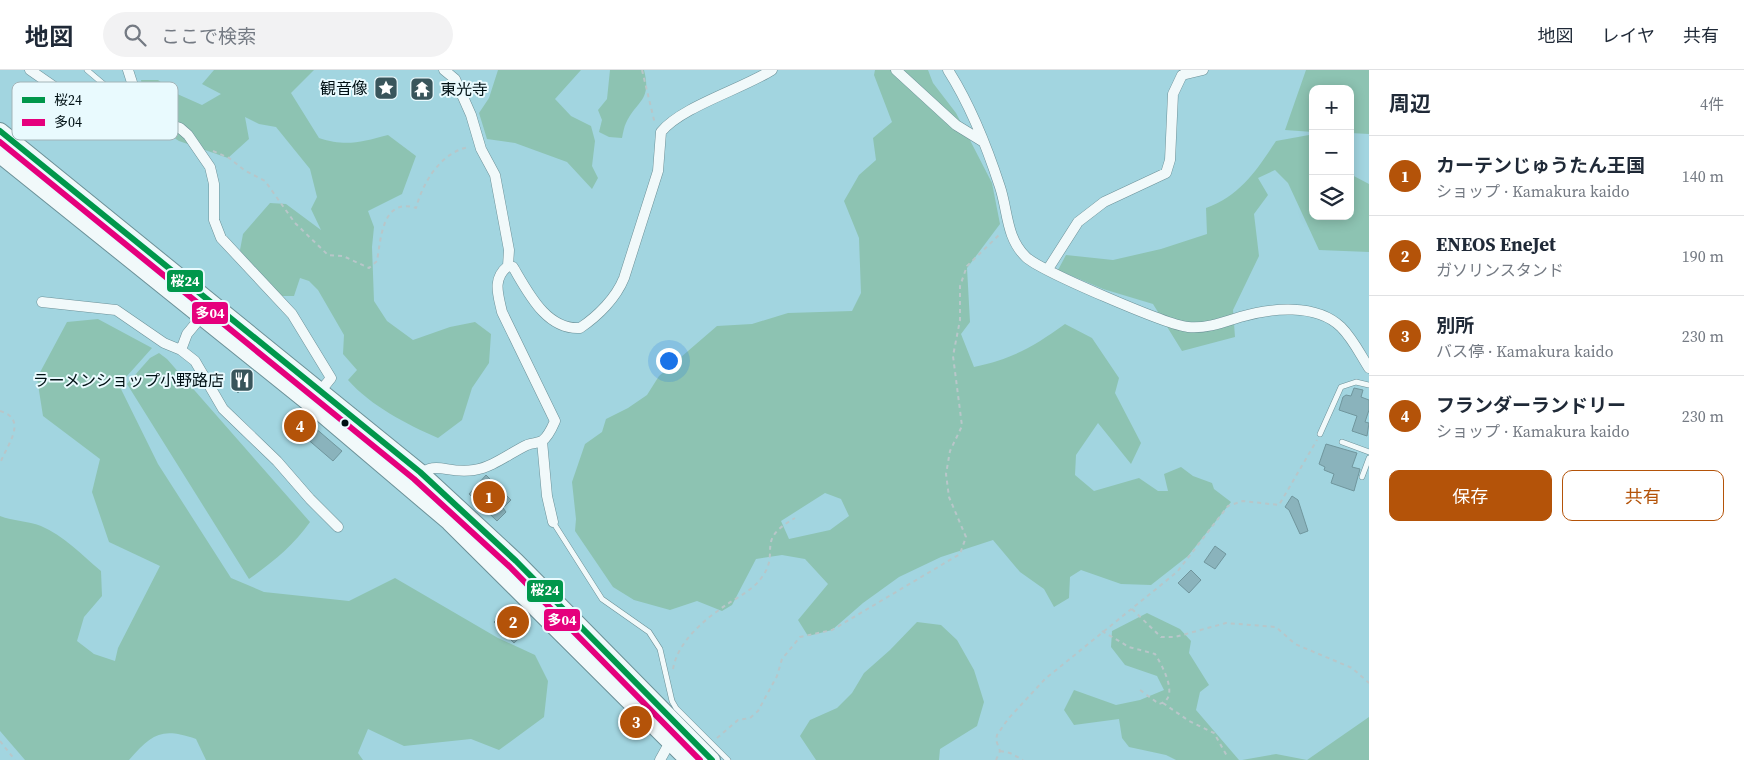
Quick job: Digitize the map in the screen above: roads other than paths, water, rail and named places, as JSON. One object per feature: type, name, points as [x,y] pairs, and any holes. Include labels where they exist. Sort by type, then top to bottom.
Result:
[{"type":"main road","points":[[0,131],[322,390],[420,472],[668,701],[712,760]]},
{"type":"main road","points":[[0,155],[310,404],[407,486],[502,573],[688,760]]},
{"type":"street","points":[[30,70],[48,82]]},
{"type":"street","points":[[128,70],[132,82]]},
{"type":"street","points":[[407,486],[420,472],[430,468],[464,470],[481,468],[529,444],[542,441],[555,421],[502,312],[497,293],[497,282],[500,273],[508,266],[509,250],[498,185],[481,149],[471,116],[455,79],[444,70]]},
{"type":"street","points":[[508,266],[513,267],[535,303],[555,321],[573,328],[580,328],[591,320],[622,283],[658,171],[661,132],[675,119],[758,79],[772,70]]},
{"type":"street","points":[[896,70],[956,125],[982,141]]},
{"type":"street","points":[[948,70],[970,110],[988,151],[1001,190],[1009,225],[1018,247],[1027,258],[1099,294],[1188,327],[1220,323],[1261,312],[1298,310],[1319,314],[1334,322],[1344,331],[1369,368]]},
{"type":"street","points":[[1048,269],[1078,222],[1104,202],[1166,173],[1170,160],[1173,94],[1182,76],[1203,70]]},
{"type":"street","points":[[178,127],[196,145],[210,167],[214,184],[214,220],[221,238],[277,296],[297,323],[331,378],[310,404]]},
{"type":"street","points":[[42,302],[116,310],[164,343],[181,350],[194,360],[223,409],[278,461],[338,527]]},
{"type":"street","points":[[181,350],[182,342],[200,317]]},
{"type":"street","points":[[542,441],[547,496],[553,522]]},
{"type":"street","points":[[660,760],[670,742]]},
{"type":"lane","points":[[87,70],[101,82]]},
{"type":"lane","points":[[1320,434],[1341,387],[1356,382],[1369,385]]},
{"type":"lane","points":[[1342,442],[1369,452]]},
{"type":"lane","points":[[1362,477],[1369,458]]},
{"type":"lane","points":[[553,522],[602,599],[649,632],[660,649],[668,701],[728,760]]},
{"type":"place","name":"観音像","points":[[386,88]]},
{"type":"place","name":"東光寺","points":[[422,89]]},
{"type":"place","name":"ラーメンショップ小野路店","points":[[242,380]]},
{"type":"place","name":"フランダーランドリー","points":[[300,426]]},
{"type":"place","name":"カーテンじゅうたん王国","points":[[489,497]]},
{"type":"place","name":"ENEOS EneJet","points":[[513,622]]},
{"type":"place","name":"別所","points":[[636,722]]}]
